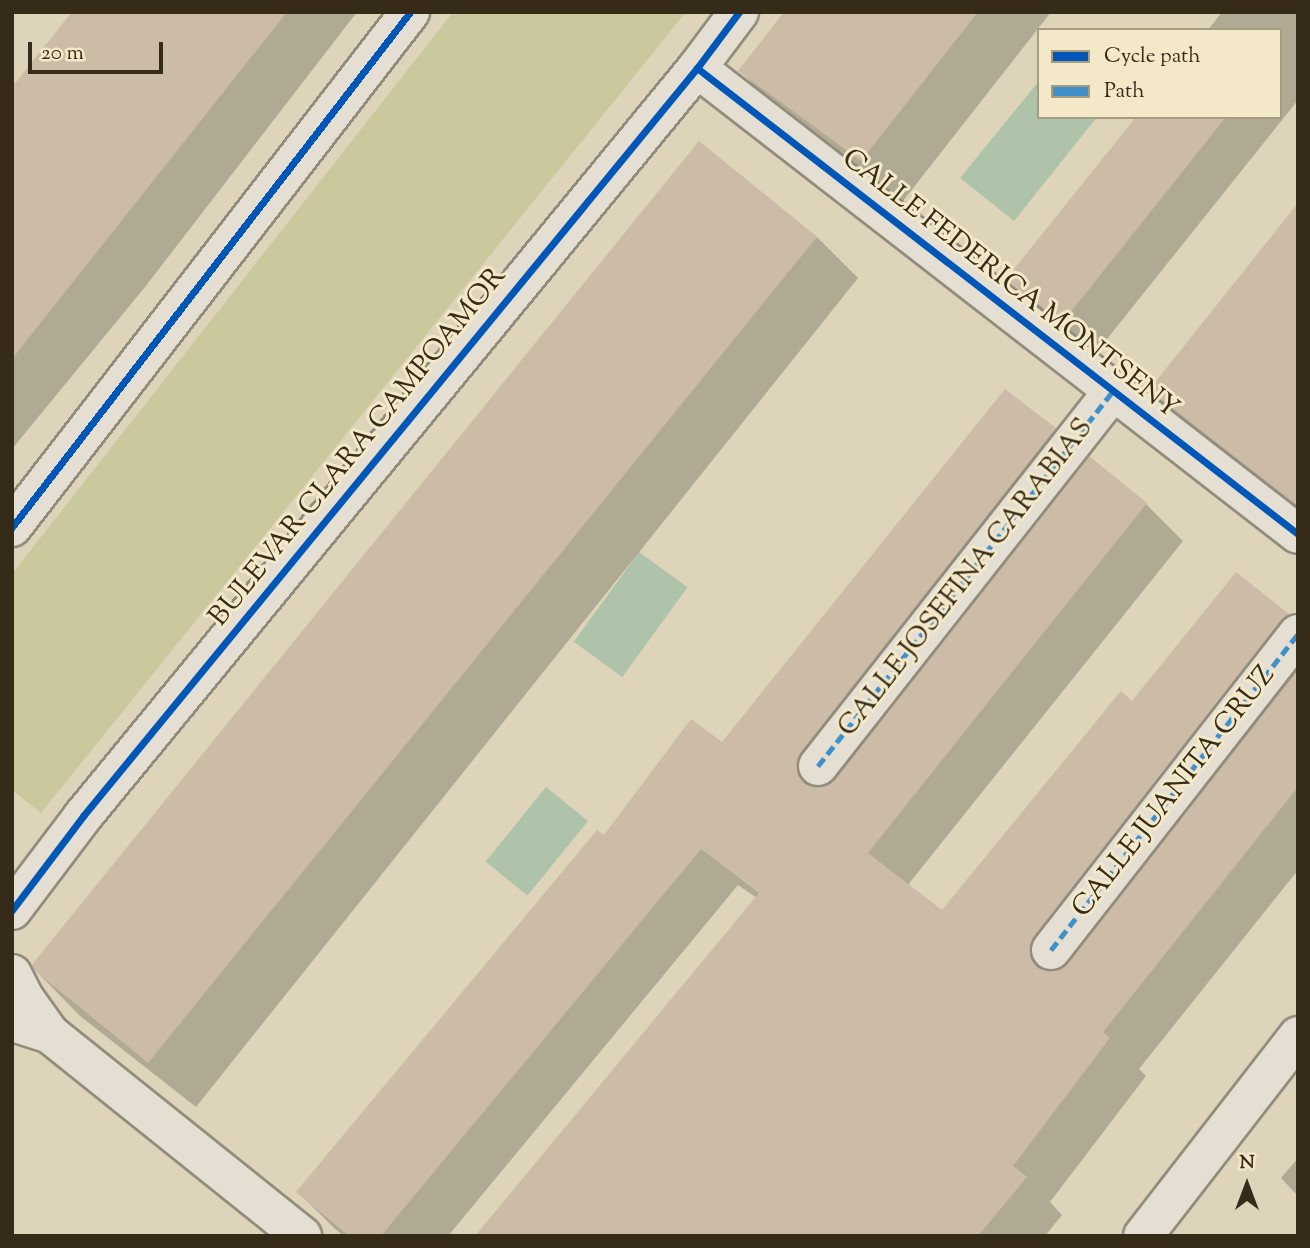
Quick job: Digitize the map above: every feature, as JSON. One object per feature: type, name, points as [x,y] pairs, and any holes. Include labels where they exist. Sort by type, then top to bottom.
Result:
[{"type":"street","points":[[12,527],[410,12]]},
{"type":"street","name":"BULEVAR CLARA CAMPOAMOR","points":[[12,910],[83,816],[739,12]]},
{"type":"street","name":"CALLE FEDERICA MONTSENY","points":[[696,68],[1298,534]]},
{"type":"street","name":"CALLE JOSEFINA CARABIAS","points":[[818,766],[1114,391]]},
{"type":"street","name":"CALLE JUANITA CRUZ","points":[[1051,950],[1298,634]]},
{"type":"street","points":[[12,974],[25,999],[50,1034],[302,1236]]},
{"type":"street","points":[[12,1022],[50,1034]]},
{"type":"street","points":[[1143,1236],[1298,1037]]},
{"type":"shaded area","points":[[453,12],[686,12],[41,813],[12,790],[12,574]]},
{"type":"shaded area","points":[[1037,83],[1037,119],[1095,119],[1014,221],[960,178]]},
{"type":"shaded area","points":[[639,552],[688,587],[622,677],[574,642]]},
{"type":"shaded area","points":[[546,787],[588,821],[528,896],[486,862]]},
{"type":"building","points":[[72,12],[287,12],[12,359],[12,87]]},
{"type":"building","points":[[784,12],[978,12],[861,161],[738,71]]},
{"type":"building","points":[[1134,119],[1224,119],[1062,323],[1006,279]]},
{"type":"building","points":[[699,141],[817,237],[148,1063],[30,967]]},
{"type":"building","points":[[1298,203],[1298,506],[1149,390]]},
{"type":"building","points":[[1005,389],[1056,428],[801,752],[796,764],[798,775],[805,784],[816,788],[827,786],[835,780],[1089,456],[1147,503],[868,853],[942,910],[1121,691],[1132,701],[1236,572],[1289,614],[1034,937],[1029,948],[1031,959],[1038,968],[1049,972],[1060,970],[1298,670],[1298,787],[1103,1032],[1110,1038],[1013,1166],[1027,1177],[978,1236],[475,1236],[759,893],[701,849],[381,1236],[349,1236],[296,1192],[597,830],[604,835],[691,719],[722,742]]},
{"type":"marked path","points":[[818,766],[1113,391]]},
{"type":"marked path","points":[[1051,950],[1298,634]]},
{"type":"cycle path","points":[[12,527],[410,12]]},
{"type":"cycle path","points":[[12,910],[83,816],[697,68],[739,12]]},
{"type":"cycle path","points":[[697,68],[1298,534]]}]
